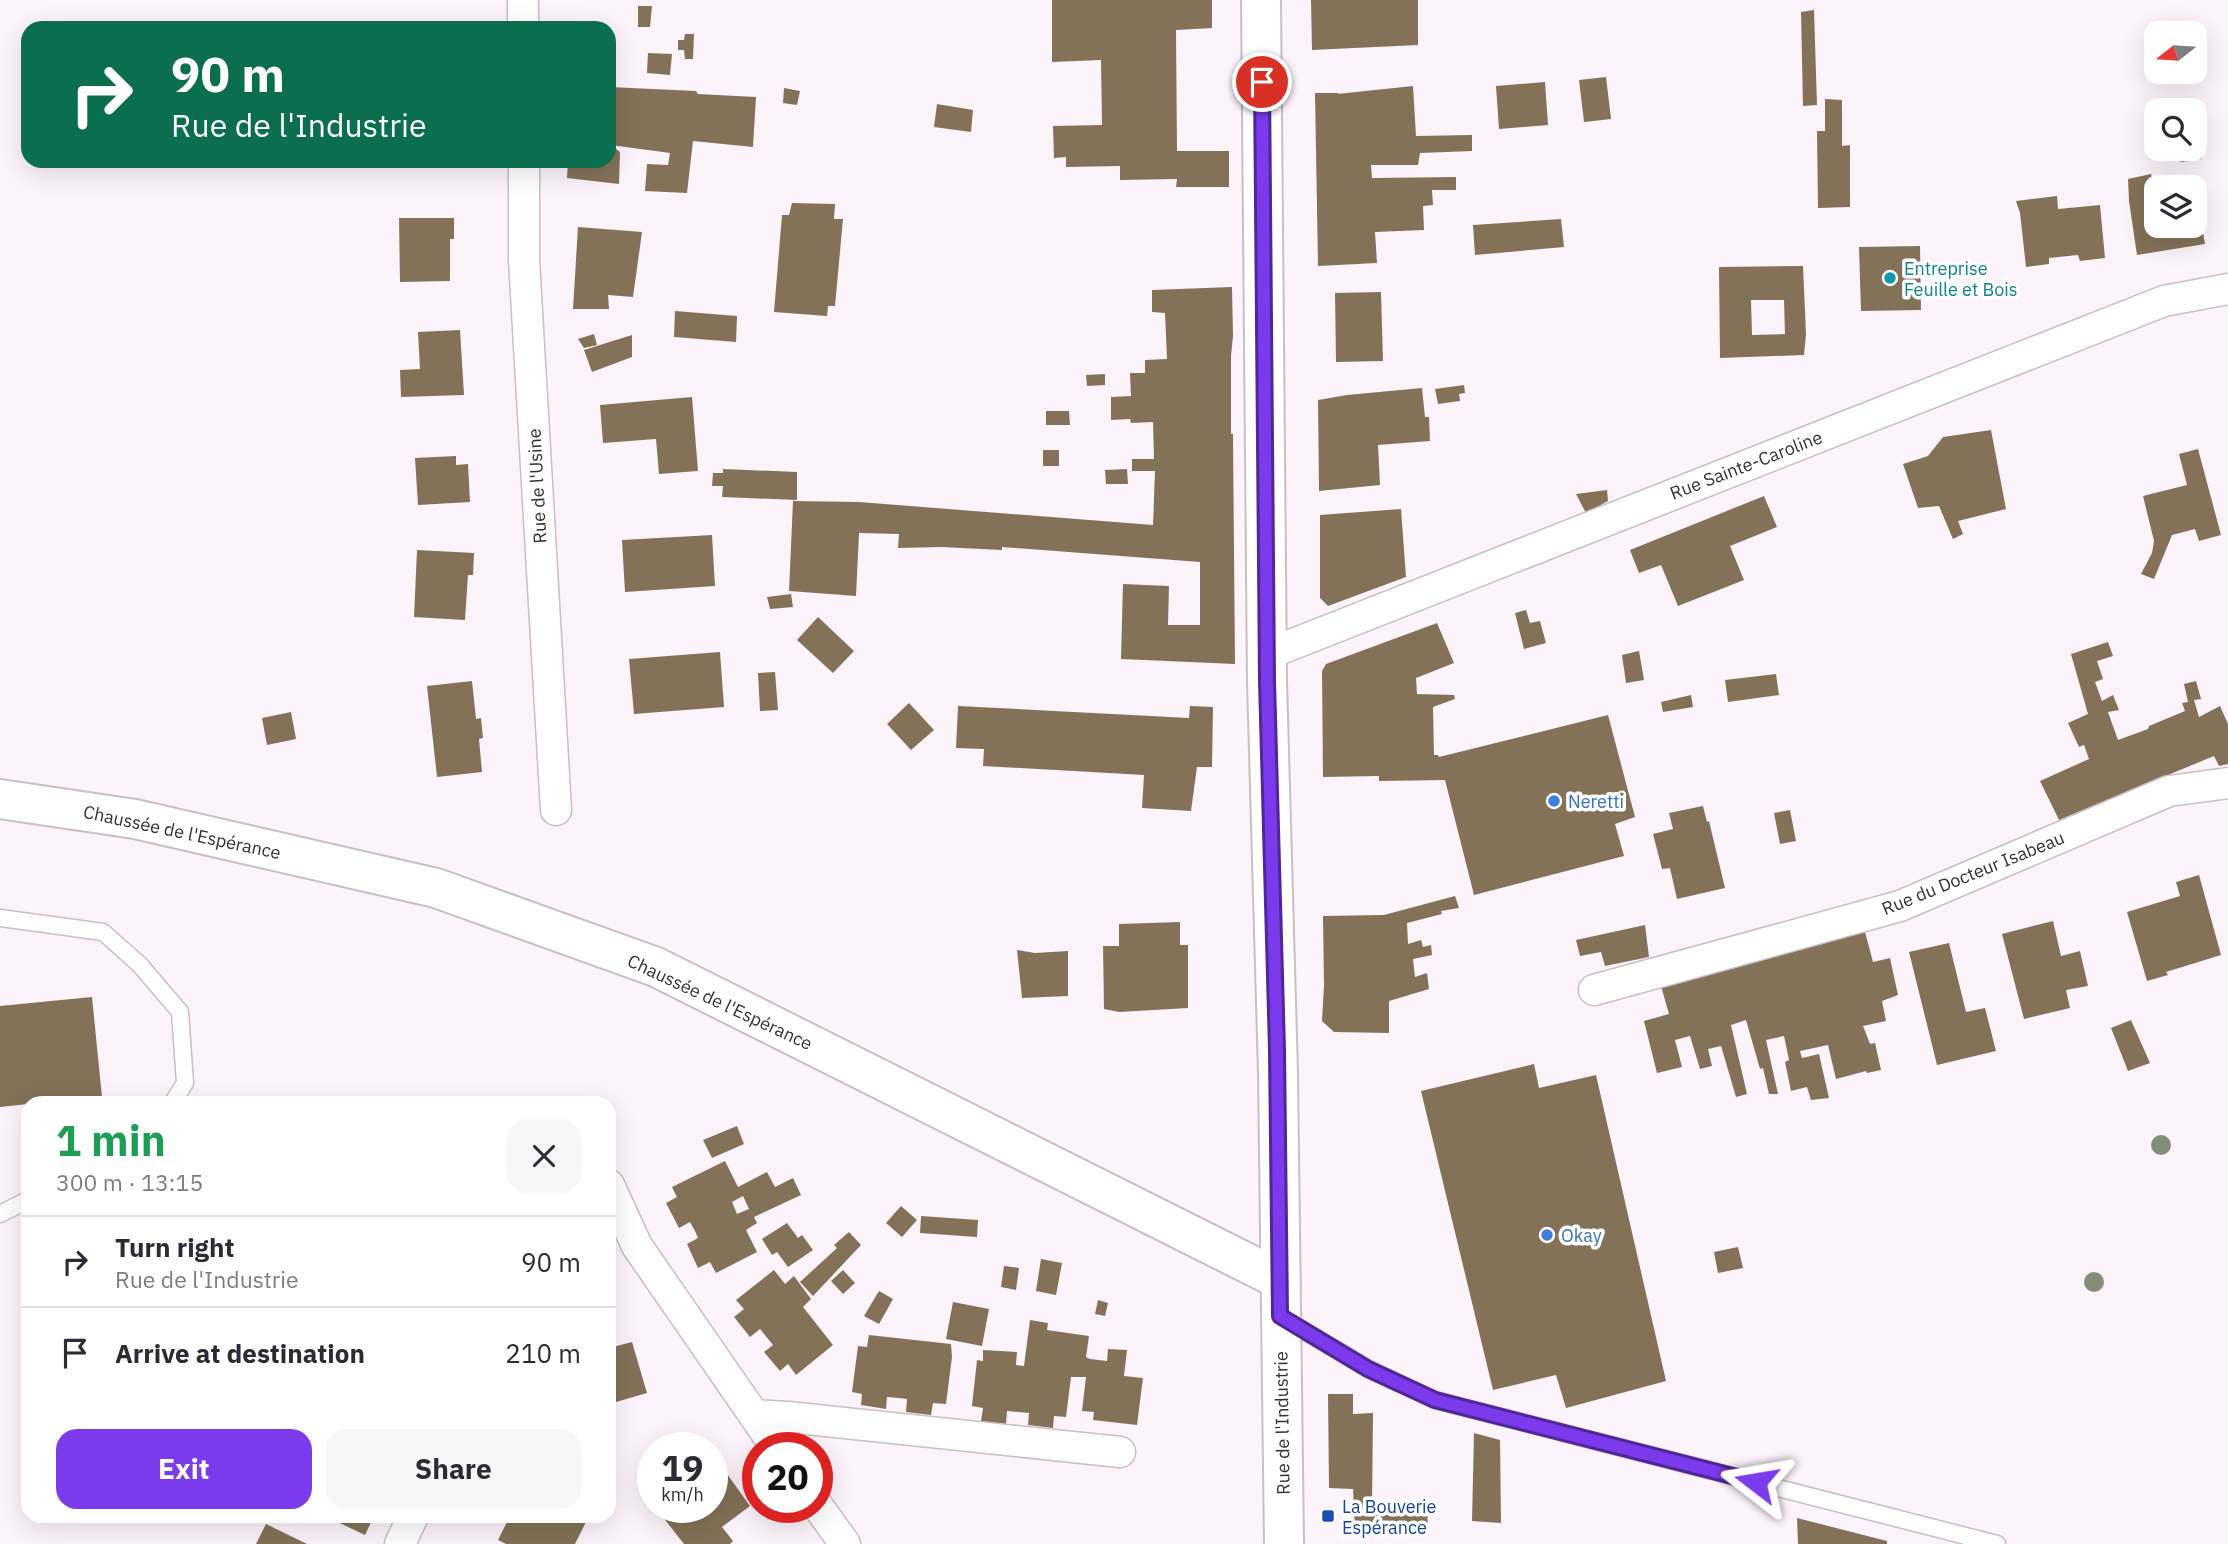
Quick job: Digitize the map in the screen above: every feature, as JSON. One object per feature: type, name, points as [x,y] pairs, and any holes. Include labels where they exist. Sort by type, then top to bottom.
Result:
[{"type":"main road","name":"Rue de l'Industrie","points":[[1261,0],[1268,654],[1284,1544]]},
{"type":"main road","name":"Chaussée de l'Espérance","points":[[0,799],[135,819],[436,888],[656,967],[1280,1298]]},
{"type":"street","points":[[523,0],[523,21]]},
{"type":"street","name":"Rue de l'Usine","points":[[524,168],[524,260],[556,810]]},
{"type":"street","name":"Rue Sainte-Caroline","points":[[1268,654],[2164,301],[2228,289]]},
{"type":"street","name":"Rue du Docteur Isabeau","points":[[1594,990],[1900,906],[2169,792],[2228,783]]},
{"type":"street","points":[[616,1200],[637,1245],[766,1432]]},
{"type":"street","points":[[754,1415],[1120,1452]]},
{"type":"street","points":[[400,1544],[410,1523]]},
{"type":"street","points":[[830,1523],[845,1544]]},
{"type":"lane","points":[[0,918],[103,932],[140,965],[180,1012],[186,1083],[177,1096]]},
{"type":"lane","points":[[0,1214],[21,1204]]},
{"type":"lane","points":[[1280,1298],[1368,1369],[1435,1400],[1997,1544]]},
{"type":"building","points":[[1052,0],[1212,0],[1212,28],[1176,30],[1177,151],[1229,151],[1229,187],[1176,187],[1177,179],[1120,180],[1120,166],[1066,167],[1066,157],[1054,158],[1053,126],[1102,125],[1101,60],[1052,62]]},
{"type":"building","points":[[1311,0],[1418,0],[1418,45],[1312,50]]},
{"type":"building","points":[[638,6],[652,6],[650,27],[638,27]]},
{"type":"building","points":[[1814,10],[1817,105],[1803,106],[1801,12]]},
{"type":"building","points":[[685,34],[694,34],[693,59],[685,59],[684,50],[678,50],[678,40],[684,40]]},
{"type":"building","points":[[648,53],[672,54],[670,75],[647,73]]},
{"type":"building","points":[[1606,77],[1611,119],[1584,122],[1579,80]]},
{"type":"building","points":[[1545,82],[1548,125],[1499,129],[1496,86]]},
{"type":"building","points":[[1413,86],[1416,136],[1472,135],[1472,151],[1420,153],[1418,165],[1371,165],[1372,178],[1456,177],[1456,190],[1432,190],[1433,205],[1423,206],[1424,230],[1375,232],[1377,263],[1318,266],[1315,93],[1339,93],[1337,94]]},
{"type":"building","points":[[616,87],[756,97],[753,147],[693,141],[687,193],[645,191],[647,164],[668,165],[670,153],[616,146]]},
{"type":"building","points":[[784,88],[800,91],[797,105],[783,103]]},
{"type":"building","points":[[1825,99],[1842,100],[1842,146],[1850,145],[1850,207],[1818,208],[1817,131],[1825,131]]},
{"type":"building","points":[[937,104],[973,110],[971,132],[934,127]]},
{"type":"building","points":[[616,149],[620,152],[619,184],[567,178],[568,168],[616,168]]},
{"type":"building","points":[[2144,176],[2144,238],[2204,238],[2205,244],[2137,255],[2128,179]]},
{"type":"building","points":[[2057,196],[2058,209],[2100,205],[2105,258],[2080,261],[2078,255],[2049,258],[2049,264],[2026,267],[2020,213],[2016,201]]},
{"type":"building","points":[[792,203],[835,204],[834,219],[843,219],[835,306],[828,306],[827,316],[774,312],[782,215],[789,215]]},
{"type":"building","points":[[399,218],[454,218],[454,239],[450,239],[450,281],[400,282]]},
{"type":"building","points":[[1561,219],[1564,247],[1475,255],[1473,225]]},
{"type":"building","points":[[578,227],[642,232],[633,297],[608,295],[609,309],[573,309]]},
{"type":"building","name":"Entreprise Feuille et Bois","points":[[1920,246],[1921,310],[1861,311],[1859,247]]},
{"type":"building","points":[[1803,266],[1806,334],[1804,355],[1720,358],[1719,267]],"holes":[[[1751,300],[1784,300],[1785,334],[1752,335]]]},
{"type":"building","points":[[1232,287],[1231,434],[1235,664],[1121,659],[1123,584],[1169,586],[1168,625],[1200,625],[1200,562],[1002,547],[1002,550],[898,548],[899,534],[859,533],[856,596],[789,591],[793,501],[859,502],[1153,525],[1155,471],[1132,471],[1132,459],[1154,459],[1153,422],[1111,420],[1111,397],[1131,396],[1130,373],[1145,373],[1145,360],[1167,359],[1165,313],[1152,312],[1152,290]]},
{"type":"building","points":[[1381,292],[1383,361],[1336,362],[1335,293]]},
{"type":"building","points":[[675,311],[737,316],[736,342],[674,337]]},
{"type":"building","points":[[460,330],[464,395],[401,397],[400,370],[420,369],[418,332]]},
{"type":"building","points":[[594,334],[597,345],[584,348],[578,339]]},
{"type":"building","points":[[632,335],[632,357],[592,372],[584,350]]},
{"type":"building","points":[[1105,374],[1105,385],[1087,386],[1086,375]]},
{"type":"building","points":[[1464,385],[1465,393],[1459,394],[1460,401],[1438,404],[1435,389]]},
{"type":"building","points":[[1422,388],[1425,417],[1429,417],[1430,441],[1378,445],[1380,485],[1319,491],[1318,400]]},
{"type":"building","points":[[692,397],[698,471],[659,474],[656,439],[603,443],[600,405]]},
{"type":"building","points":[[1046,411],[1069,411],[1070,425],[1046,425]]},
{"type":"building","points":[[1991,430],[2006,509],[1958,521],[1963,534],[1953,539],[1939,506],[1918,508],[1903,464],[1928,456],[1943,437]]},
{"type":"building","points":[[2198,449],[2221,535],[2199,541],[2195,529],[2172,535],[2154,579],[2141,574],[2152,553],[2154,541],[2143,496],[2187,485],[2179,454]]},
{"type":"building","points":[[1043,450],[1059,450],[1059,466],[1043,466]]},
{"type":"building","points":[[456,456],[456,465],[468,464],[470,502],[418,505],[415,458]]},
{"type":"building","points":[[723,469],[797,472],[797,500],[722,497],[723,486],[712,486],[713,473],[723,473]]},
{"type":"building","points":[[1127,469],[1128,484],[1106,484],[1105,470]]},
{"type":"building","points":[[1607,490],[1608,501],[1586,513],[1576,494]]},
{"type":"building","points":[[1764,496],[1777,527],[1730,546],[1744,580],[1678,606],[1661,565],[1639,573],[1630,550]]},
{"type":"building","points":[[1401,509],[1406,577],[1328,606],[1320,598],[1320,515]]},
{"type":"building","points":[[712,535],[715,586],[625,592],[622,540]]},
{"type":"building","points":[[417,550],[474,553],[473,575],[468,575],[465,620],[414,617]]},
{"type":"building","points":[[791,594],[793,607],[770,609],[767,597]]},
{"type":"building","points":[[1526,610],[1530,623],[1540,621],[1546,643],[1524,649],[1515,613]]},
{"type":"building","points":[[818,617],[854,651],[833,673],[797,640]]},
{"type":"building","points":[[1437,623],[1454,663],[1416,678],[1417,694],[1454,695],[1455,699],[1433,707],[1434,755],[1439,757],[1608,715],[1635,817],[1615,824],[1624,856],[1474,895],[1445,780],[1379,781],[1379,776],[1323,777],[1322,671],[1326,664]]},
{"type":"building","points":[[2108,642],[2113,656],[2097,661],[2103,679],[2095,682],[2102,701],[2113,695],[2119,710],[2108,712],[2118,740],[2185,711],[2182,703],[2188,702],[2184,684],[2196,681],[2201,699],[2194,700],[2199,717],[2220,706],[2228,724],[2228,764],[2219,766],[2214,756],[2059,820],[2040,781],[2089,759],[2084,745],[2079,747],[2068,723],[2088,714],[2071,654]]},
{"type":"building","points":[[1639,651],[1644,680],[1626,683],[1622,655]]},
{"type":"building","points":[[720,652],[724,707],[634,714],[629,659]]},
{"type":"building","points":[[775,672],[778,710],[760,711],[758,673]]},
{"type":"building","points":[[1776,674],[1779,695],[1728,702],[1725,680]]},
{"type":"building","points":[[472,681],[476,719],[481,718],[483,738],[479,739],[482,772],[437,777],[427,686]]},
{"type":"building","points":[[1691,695],[1693,707],[1663,712],[1661,702]]},
{"type":"building","points":[[909,703],[934,730],[911,750],[887,724]]},
{"type":"building","points":[[958,706],[1189,718],[1190,706],[1213,707],[1212,767],[1197,767],[1191,811],[1142,808],[1144,775],[983,766],[984,749],[956,748]]},
{"type":"building","points":[[291,712],[296,739],[267,745],[262,718]]},
{"type":"building","points":[[1703,806],[1725,888],[1677,899],[1670,868],[1662,869],[1653,834],[1673,829],[1669,813]]},
{"type":"building","points":[[1790,810],[1796,841],[1780,844],[1774,813]]},
{"type":"building","points":[[2199,875],[2221,955],[2166,972],[2168,975],[2147,981],[2127,912],[2180,896],[2176,882]]},
{"type":"building","points":[[1455,896],[1459,908],[1441,911],[1442,914],[1407,923],[1408,944],[1421,940],[1423,947],[1431,945],[1432,955],[1413,959],[1415,977],[1427,973],[1429,989],[1389,1001],[1389,1033],[1334,1032],[1322,1021],[1323,916],[1384,915]]},
{"type":"building","points":[[2053,921],[2061,956],[2080,951],[2088,986],[2066,990],[2070,1008],[2024,1019],[2002,934]]},
{"type":"building","points":[[1180,922],[1180,945],[1188,945],[1188,1008],[1119,1012],[1104,1009],[1103,946],[1119,946],[1119,924]]},
{"type":"building","points":[[1645,925],[1649,957],[1605,966],[1601,952],[1580,956],[1576,940]]},
{"type":"building","points":[[1864,928],[1873,962],[1890,958],[1898,995],[1882,1001],[1886,1021],[1863,1026],[1870,1044],[1875,1043],[1881,1070],[1836,1079],[1828,1045],[1800,1051],[1802,1058],[1819,1054],[1829,1098],[1811,1100],[1807,1087],[1791,1091],[1785,1062],[1789,1060],[1784,1036],[1766,1040],[1778,1094],[1769,1094],[1746,1020],[1731,1025],[1747,1094],[1736,1097],[1721,1046],[1708,1049],[1712,1066],[1700,1069],[1690,1036],[1675,1040],[1682,1067],[1657,1073],[1644,1021],[1669,1014],[1661,986]]},
{"type":"building","points":[[1949,943],[1966,1012],[1985,1008],[1996,1051],[1937,1065],[1909,952]]},
{"type":"building","points":[[1017,950],[1035,953],[1068,951],[1068,996],[1022,998]]},
{"type":"building","points":[[92,997],[102,1096],[21,1096],[21,1105],[0,1107],[0,1006]]},
{"type":"building","points":[[2131,1020],[2150,1063],[2128,1071],[2111,1028]]},
{"type":"building","points":[[1534,1064],[1539,1088],[1596,1075],[1666,1381],[1566,1408],[1556,1375],[1493,1390],[1421,1091]]},
{"type":"building","points":[[737,1126],[744,1144],[712,1158],[703,1140]]},
{"type":"building","points":[[725,1161],[738,1187],[767,1172],[775,1187],[793,1178],[801,1195],[754,1217],[757,1223],[746,1230],[757,1252],[716,1273],[710,1262],[698,1268],[687,1244],[698,1238],[695,1231],[690,1222],[679,1228],[666,1203],[677,1197],[672,1187]],"holes":[[[743,1196],[749,1209],[737,1214],[732,1202]]]},
{"type":"building","points":[[901,1206],[917,1220],[902,1237],[886,1223]]},
{"type":"building","points":[[921,1216],[978,1220],[977,1237],[920,1233]]},
{"type":"building","points":[[787,1223],[798,1238],[802,1235],[813,1250],[788,1267],[777,1252],[772,1255],[762,1239]]},
{"type":"building","points":[[849,1232],[861,1245],[813,1296],[800,1282],[837,1248],[834,1245]]},
{"type":"building","points":[[1738,1247],[1743,1268],[1718,1273],[1714,1252]]},
{"type":"building","points":[[1041,1259],[1062,1263],[1056,1295],[1036,1291]]},
{"type":"building","points":[[1004,1266],[1019,1268],[1016,1290],[1001,1287]]},
{"type":"building","points":[[774,1270],[785,1284],[794,1276],[811,1299],[803,1307],[833,1345],[796,1375],[788,1364],[780,1371],[764,1352],[773,1345],[760,1329],[750,1337],[734,1317],[744,1309],[736,1300]]},
{"type":"building","points":[[843,1270],[855,1283],[843,1294],[831,1281]]},
{"type":"building","points":[[879,1291],[893,1299],[879,1324],[864,1316]]},
{"type":"building","points":[[1098,1300],[1108,1303],[1105,1316],[1095,1314]]},
{"type":"building","points":[[953,1302],[989,1309],[982,1346],[946,1339]]},
{"type":"building","points":[[1030,1320],[1048,1323],[1047,1330],[1089,1336],[1086,1357],[1090,1359],[1107,1361],[1108,1349],[1127,1350],[1124,1376],[1143,1378],[1137,1425],[1093,1420],[1094,1412],[1082,1411],[1086,1377],[1071,1377],[1066,1417],[1054,1416],[1053,1428],[1028,1425],[1029,1413],[1007,1411],[1006,1424],[981,1421],[983,1408],[972,1406],[977,1360],[983,1361],[983,1350],[1017,1352],[1016,1365],[1024,1366]]},
{"type":"building","points":[[869,1335],[951,1344],[946,1404],[933,1403],[931,1415],[906,1412],[907,1399],[887,1397],[886,1409],[861,1405],[862,1394],[852,1392],[858,1346],[867,1347]]},
{"type":"building","points":[[632,1342],[647,1393],[616,1402],[616,1346]]},
{"type":"building","points":[[1328,1394],[1353,1394],[1353,1414],[1373,1413],[1372,1504],[1427,1504],[1428,1533],[1355,1533],[1353,1489],[1329,1488]]},
{"type":"building","points":[[1474,1433],[1500,1440],[1501,1523],[1472,1521]]},
{"type":"building","points":[[728,1475],[742,1495],[742,1512],[728,1522]]},
{"type":"building","points":[[1797,1518],[1887,1541],[1887,1544],[1798,1544]]},
{"type":"building","points":[[340,1523],[371,1523],[365,1535]]},
{"type":"building","points":[[506,1523],[586,1523],[575,1544],[506,1544],[498,1540]]},
{"type":"building","points":[[668,1523],[727,1523],[722,1527],[733,1541],[730,1544],[684,1544]]},
{"type":"building","points":[[266,1524],[307,1544],[256,1544]]},
{"type":"place","name":"Entreprise Feuille et Bois","points":[[1890,278]]},
{"type":"place","name":"Neretti","points":[[1554,801]]},
{"type":"place","name":"Okay","points":[[1547,1235]]},
{"type":"place","name":"La Bouverie Espérance","points":[[1328,1516]]},
{"type":"route","points":[[1262,82],[1267,681],[1277,1050],[1280,1316],[1368,1369],[1435,1400],[1756,1482]]}]
